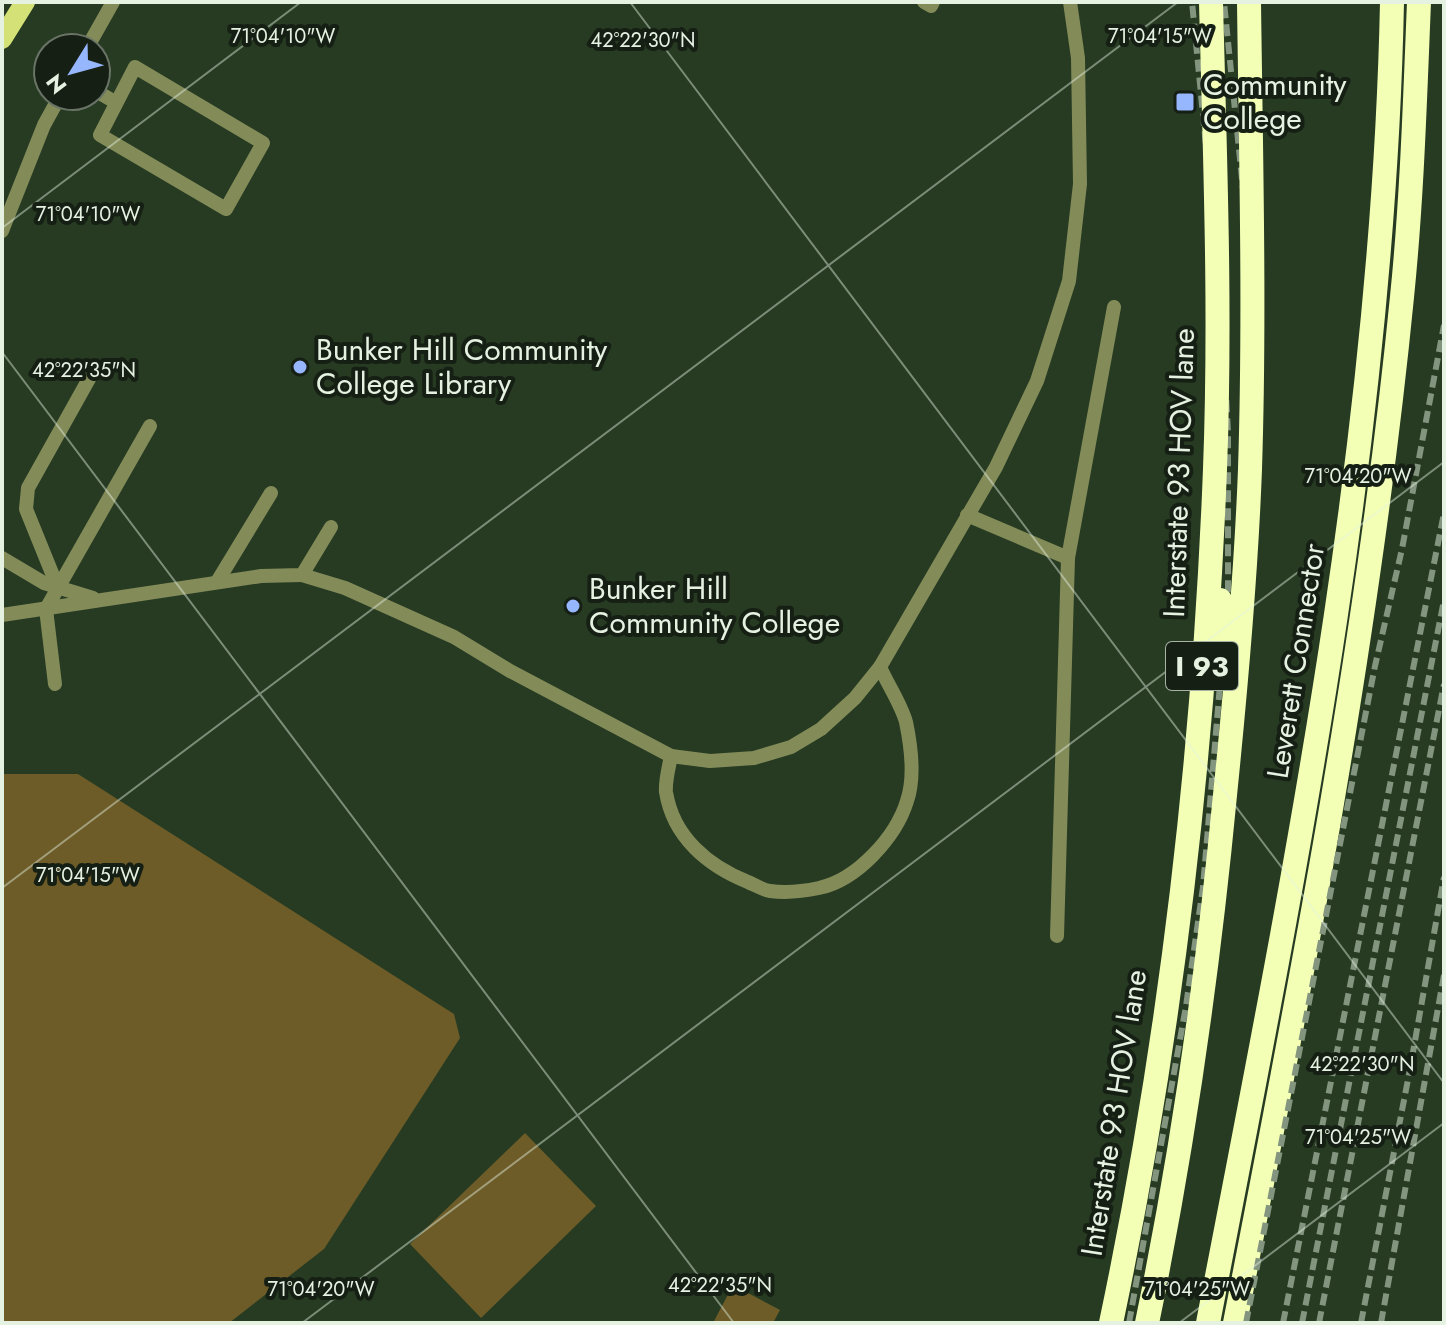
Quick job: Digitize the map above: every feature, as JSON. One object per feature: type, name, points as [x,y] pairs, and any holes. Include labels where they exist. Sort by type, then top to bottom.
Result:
[{"type":"highway","points":[[1196,2],[1224,701]]},
{"type":"highway","name":"Interstate 93 HOV lane","points":[[1111,1323],[1146,1134],[1175,931],[1209,579],[1215,468],[1218,244],[1211,2]]},
{"type":"highway","name":"I 93","points":[[1136,1323],[1169,1153],[1187,1029],[1202,919],[1224,701],[1240,469],[1243,244],[1239,2]]},
{"type":"highway","name":"I 93","points":[[1147,1323],[1174,1185],[1198,1030],[1213,920],[1235,702],[1250,469],[1252,244],[1249,2]]},
{"type":"highway","name":"Leverett Connector","points":[[1208,1323],[1279,955],[1350,518],[1377,290],[1392,2]]},
{"type":"highway","name":"Leverett Connector","points":[[1235,1319],[1324,852],[1376,522],[1403,292],[1419,2]]},
{"type":"main road","points":[[2,39],[25,2]]},
{"type":"lane","points":[[96,32],[113,2]]},
{"type":"lane","points":[[924,2],[931,6],[933,2]]},
{"type":"lane","points":[[2,615],[274,574],[302,575],[345,588],[454,637],[510,671],[671,756],[710,761],[754,758],[791,747],[821,729],[855,698],[880,667],[996,467],[1037,381],[1069,281],[1080,184],[1078,58],[1070,2]]},
{"type":"lane","points":[[135,67],[263,143],[226,209],[100,135],[115,102],[135,67]]},
{"type":"lane","points":[[2,231],[51,112]]},
{"type":"lane","points":[[1057,936],[1068,558],[1114,307]]},
{"type":"lane","points":[[58,588],[26,509],[28,488],[90,377]]},
{"type":"lane","points":[[55,684],[46,609],[150,426]]},
{"type":"lane","points":[[217,582],[271,493]]},
{"type":"lane","points":[[967,515],[1068,558]]},
{"type":"lane","points":[[302,575],[331,527]]},
{"type":"lane","points":[[2,558],[31,577],[58,588],[106,600]]},
{"type":"lane","points":[[671,756],[665,789],[674,820],[690,845],[713,866],[769,891],[821,888],[841,880],[863,864],[884,840],[908,799],[911,771],[905,720],[880,667]]},
{"type":"shaded area","points":[[2,774],[78,774],[454,1014],[460,1038],[324,1249],[229,1323],[2,1323]]},
{"type":"shaded area","points":[[525,1133],[596,1206],[481,1318],[410,1244]]},
{"type":"shaded area","points":[[733,1285],[780,1310],[773,1323],[713,1323]]},
{"type":"railway","points":[[1129,1323],[1186,1006],[1203,887],[1228,589],[1228,432],[1221,300],[1192,2]]},
{"type":"railway","points":[[1147,1323],[1205,1009],[1221,889],[1247,590],[1256,433],[1254,297],[1224,2]]},
{"type":"railway","points":[[1246,1323],[1444,325]]},
{"type":"railway","points":[[1283,1323],[1444,513]]},
{"type":"railway","points":[[1302,1323],[1444,600]]},
{"type":"railway","points":[[1319,1323],[1444,684]]},
{"type":"railway","points":[[1361,1323],[1444,877]]},
{"type":"railway","points":[[1381,1323],[1444,975]]},
{"type":"place","name":"Community College","points":[[1185,102]]},
{"type":"place","name":"Bunker Hill Community College Library","points":[[300,367]]},
{"type":"place","name":"Bunker Hill Community College","points":[[573,606]]}]
